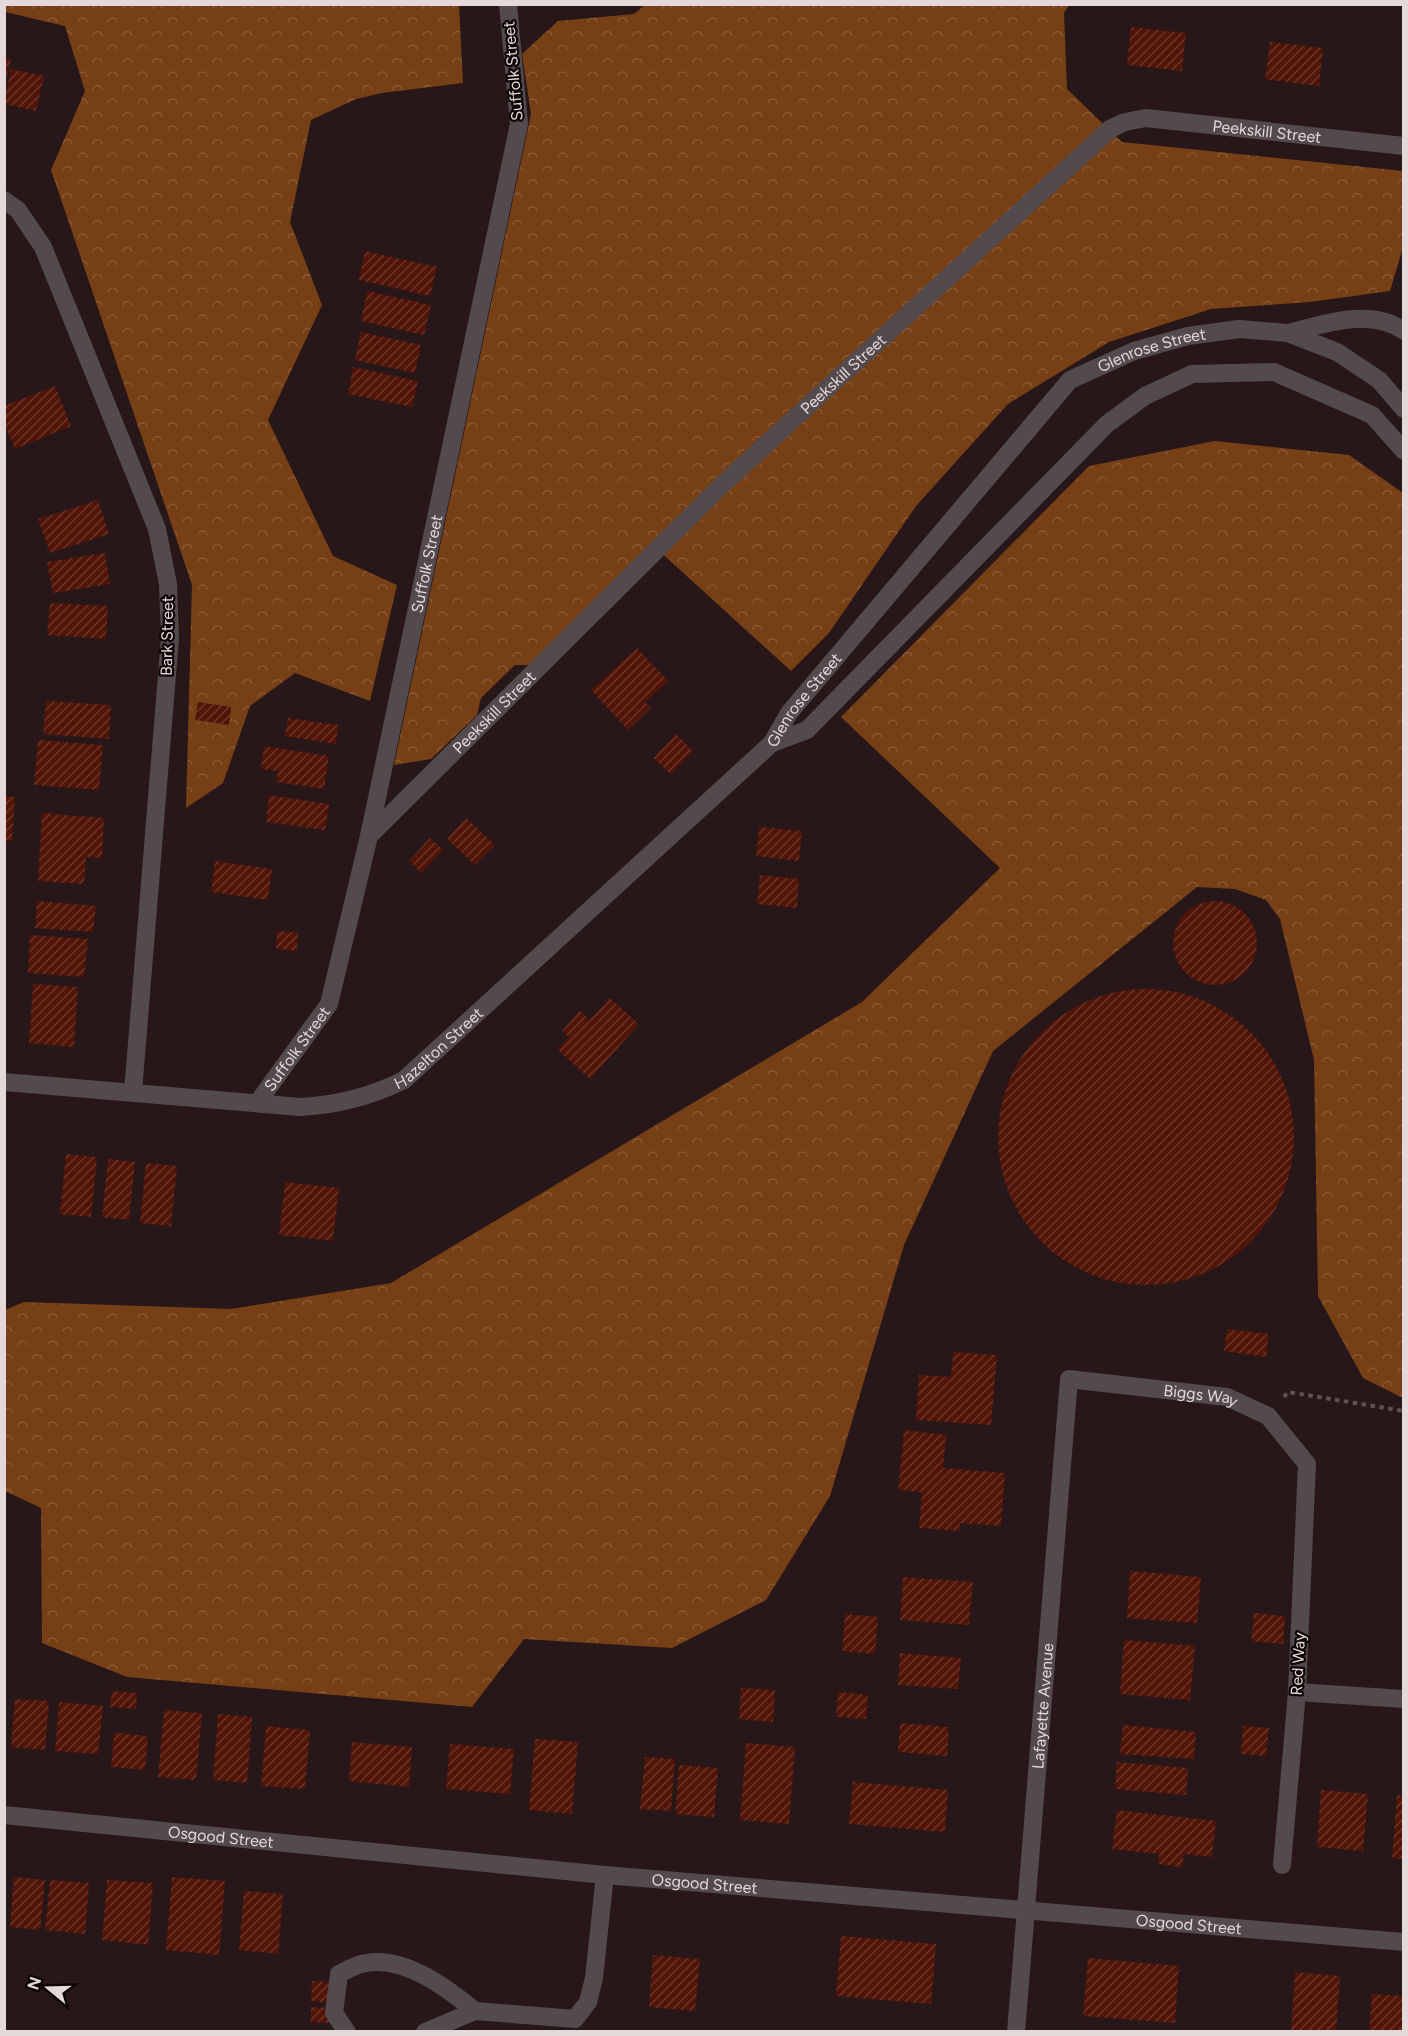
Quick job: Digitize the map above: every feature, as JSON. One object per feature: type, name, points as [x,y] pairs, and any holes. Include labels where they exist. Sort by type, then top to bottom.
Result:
[{"type":"street","name":"Suffolk Street","points":[[258,1102],[328,1004],[369,836],[519,124],[508,4]]},
{"type":"street","name":"Peekskill Street","points":[[369,836],[725,482],[1110,129],[1125,122],[1146,118],[1404,146]]},
{"type":"street","name":"Bark Street","points":[[11,205],[43,247],[157,529],[168,584],[170,638],[133,1092]]},
{"type":"street","points":[[1288,333],[1346,319],[1400,322]]},
{"type":"street","name":"Glenrose Street","points":[[772,743],[789,714],[1070,380],[1134,351],[1188,336],[1239,329],[1288,333],[1337,352],[1379,380],[1404,409]]},
{"type":"street","name":"Glenrose Street","points":[[772,743],[807,730],[1107,424],[1144,396],[1192,374],[1274,372],[1372,416],[1404,452]]},
{"type":"street","name":"Hazelton Street","points":[[4,1082],[300,1107],[328,1106],[355,1101],[404,1080],[772,743]]},
{"type":"street","name":"Biggs Way","points":[[1069,1379],[1227,1397],[1268,1416],[1307,1464]]},
{"type":"street","name":"Lafayette Avenue","points":[[1016,2031],[1069,1379]]},
{"type":"street","name":"Red Way","points":[[1282,1864],[1297,1692],[1307,1464]]},
{"type":"street","points":[[1297,1692],[1404,1699]]},
{"type":"street","name":"Osgood Street","points":[[4,1815],[605,1875],[1404,1942]]},
{"type":"street","points":[[425,2031],[475,2011],[575,2019],[588,2002],[594,1978],[605,1875]]},
{"type":"street","points":[[347,2031],[334,2013],[339,1974],[366,1963],[398,1965],[446,1987],[475,2011]]},
{"type":"path","points":[[1288,1392],[1404,1411]]},
{"type":"green space","points":[[5,4],[459,5],[463,83],[382,93],[356,99],[311,120],[290,222],[322,305],[268,420],[333,556],[397,585],[370,701],[295,673],[250,706],[223,783],[186,808],[192,585],[51,170],[85,91],[65,26],[5,12]]},
{"type":"green space","points":[[646,4],[1069,5],[1064,13],[1067,89],[1122,142],[1403,171],[1403,247],[1390,291],[1310,302],[1211,309],[1109,342],[1008,404],[916,506],[829,633],[791,671],[656,548],[531,665],[515,665],[481,698],[477,715],[431,759],[394,765],[531,114],[522,54],[558,21],[634,14]]},
{"type":"green space","points":[[1215,441],[1349,455],[1403,493],[1403,1398],[1363,1378],[1318,1296],[1314,1060],[1280,919],[1266,900],[1235,889],[1197,887],[993,1051],[904,1245],[830,1496],[766,1600],[672,1648],[524,1639],[472,1707],[127,1677],[42,1643],[41,1508],[5,1491],[5,1310],[24,1302],[231,1309],[391,1283],[862,1002],[1000,868],[841,717],[1089,466]]},
{"type":"building","points":[[1131,27],[1186,33],[1182,71],[1127,65]]},
{"type":"building","points":[[1270,42],[1323,48],[1319,86],[1265,79]]},
{"type":"building","points":[[4,57],[11,59],[5,84],[4,84]]},
{"type":"building","points":[[11,69],[44,76],[36,111],[4,104]]},
{"type":"building","points":[[365,251],[437,267],[430,296],[359,280]]},
{"type":"building","points":[[367,291],[431,305],[424,335],[361,321]]},
{"type":"building","points":[[361,332],[421,345],[415,373],[355,360]]},
{"type":"building","points":[[353,367],[418,381],[412,407],[348,394]]},
{"type":"building","points":[[55,386],[71,426],[15,449],[4,423],[4,406]]},
{"type":"building","points":[[98,500],[109,534],[50,553],[38,519]]},
{"type":"building","points":[[105,553],[110,584],[53,593],[47,562]]},
{"type":"building","points":[[50,603],[108,606],[106,639],[47,635]]},
{"type":"building","points":[[637,648],[668,681],[645,702],[651,708],[628,730],[591,690]]},
{"type":"building","points":[[46,701],[111,705],[109,739],[43,734]]},
{"type":"building","points":[[198,702],[231,707],[229,725],[195,720]]},
{"type":"building","points":[[288,718],[338,725],[336,744],[285,736]]},
{"type":"building","points":[[676,734],[693,751],[671,774],[653,758]]},
{"type":"building","points":[[38,740],[103,745],[99,790],[34,785]]},
{"type":"building","points":[[264,746],[329,756],[324,789],[276,782],[278,771],[261,769]]},
{"type":"building","points":[[269,795],[329,804],[325,830],[266,822]]},
{"type":"building","points":[[4,796],[15,797],[12,841],[4,841]]},
{"type":"building","points":[[42,813],[104,818],[102,858],[86,857],[84,884],[38,881]]},
{"type":"building","points":[[466,818],[495,845],[475,865],[447,839]]},
{"type":"building","points":[[759,827],[802,831],[799,861],[756,856]]},
{"type":"building","points":[[430,838],[443,850],[421,873],[409,861]]},
{"type":"building","points":[[215,861],[272,869],[268,900],[211,892]]},
{"type":"building","points":[[760,875],[799,879],[797,908],[757,904]]},
{"type":"building","points":[[37,901],[96,906],[93,932],[35,928]]},
{"type":"building","points":[[1215,901],[1231,904],[1245,913],[1254,927],[1257,943],[1254,959],[1245,973],[1231,982],[1215,985],[1199,982],[1185,973],[1176,959],[1173,943],[1176,927],[1185,913],[1199,904]]},
{"type":"building","points":[[277,931],[298,932],[297,951],[276,949]]},
{"type":"building","points":[[30,935],[88,939],[84,977],[28,973]]},
{"type":"building","points":[[33,984],[78,987],[74,1047],[29,1043]]},
{"type":"building","points":[[1146,989],[1175,992],[1203,1000],[1228,1014],[1251,1032],[1277,1067],[1283,1080],[1291,1108],[1294,1137],[1291,1166],[1283,1194],[1269,1219],[1251,1242],[1216,1268],[1203,1274],[1175,1282],[1146,1285],[1117,1282],[1089,1274],[1064,1260],[1041,1242],[1015,1207],[1009,1194],[1001,1166],[998,1137],[1001,1108],[1009,1080],[1023,1055],[1041,1032],[1076,1006],[1089,1000],[1117,992]]},
{"type":"building","points":[[610,998],[639,1024],[590,1079],[558,1050],[569,1037],[562,1031],[580,1011],[590,1020]]},
{"type":"building","points":[[66,1154],[97,1157],[91,1217],[60,1214]]},
{"type":"building","points":[[108,1159],[135,1162],[129,1220],[102,1217]]},
{"type":"building","points":[[146,1163],[177,1166],[171,1226],[140,1223]]},
{"type":"building","points":[[285,1182],[339,1188],[333,1241],[279,1235]]},
{"type":"building","points":[[1227,1329],[1269,1334],[1266,1357],[1224,1351]]},
{"type":"building","points":[[953,1352],[997,1355],[991,1425],[916,1420],[919,1375],[951,1377]]},
{"type":"building","points":[[904,1430],[946,1435],[943,1468],[1005,1473],[1001,1526],[960,1523],[959,1531],[919,1528],[922,1492],[898,1490]]},
{"type":"building","points":[[1130,1571],[1201,1577],[1197,1623],[1127,1618]]},
{"type":"building","points":[[903,1577],[973,1582],[969,1625],[900,1620]]},
{"type":"building","points":[[1254,1613],[1285,1616],[1283,1644],[1251,1641]]},
{"type":"building","points":[[845,1614],[878,1617],[875,1654],[842,1651]]},
{"type":"building","points":[[1124,1640],[1195,1646],[1190,1700],[1120,1694]]},
{"type":"building","points":[[900,1653],[961,1658],[958,1689],[898,1685]]},
{"type":"building","points":[[741,1688],[775,1690],[773,1722],[739,1719]]},
{"type":"building","points":[[112,1691],[137,1693],[136,1709],[110,1707]]},
{"type":"building","points":[[838,1692],[868,1695],[866,1719],[836,1717]]},
{"type":"building","points":[[15,1699],[49,1701],[45,1750],[11,1747]]},
{"type":"building","points":[[59,1702],[103,1706],[98,1754],[55,1751]]},
{"type":"building","points":[[164,1710],[202,1713],[196,1780],[158,1777]]},
{"type":"building","points":[[218,1714],[252,1717],[247,1783],[213,1780]]},
{"type":"building","points":[[900,1723],[949,1727],[947,1756],[898,1752]]},
{"type":"building","points":[[1123,1725],[1196,1732],[1194,1759],[1120,1754]]},
{"type":"building","points":[[266,1726],[310,1730],[305,1789],[261,1786]]},
{"type":"building","points":[[1243,1726],[1269,1728],[1266,1756],[1241,1754]]},
{"type":"building","points":[[114,1733],[148,1736],[145,1770],[111,1767]]},
{"type":"building","points":[[535,1739],[578,1742],[572,1814],[529,1810]]},
{"type":"building","points":[[352,1742],[412,1747],[409,1787],[349,1781]]},
{"type":"building","points":[[746,1743],[795,1747],[789,1824],[740,1820]]},
{"type":"building","points":[[450,1744],[514,1749],[510,1794],[446,1789]]},
{"type":"building","points":[[645,1757],[675,1759],[671,1811],[640,1809]]},
{"type":"building","points":[[1117,1762],[1188,1768],[1186,1795],[1115,1789]]},
{"type":"building","points":[[679,1765],[718,1768],[714,1817],[675,1814]]},
{"type":"building","points":[[853,1782],[948,1790],[945,1832],[849,1824]]},
{"type":"building","points":[[1321,1790],[1368,1794],[1363,1851],[1317,1847]]},
{"type":"building","points":[[1397,1795],[1404,1795],[1404,1859],[1392,1858]]},
{"type":"building","points":[[1117,1810],[1216,1821],[1212,1857],[1184,1854],[1182,1867],[1158,1864],[1159,1854],[1112,1849]]},
{"type":"building","points":[[14,1877],[45,1880],[40,1930],[10,1927]]},
{"type":"building","points":[[172,1877],[225,1881],[219,1955],[166,1950]]},
{"type":"building","points":[[50,1880],[89,1883],[85,1934],[45,1930]]},
{"type":"building","points":[[107,1880],[153,1883],[148,1945],[102,1940]]},
{"type":"building","points":[[244,1891],[283,1894],[278,1954],[239,1950]]},
{"type":"building","points":[[841,1936],[936,1944],[931,2004],[836,1996]]},
{"type":"building","points":[[653,1955],[700,1959],[695,2011],[649,2007]]},
{"type":"building","points":[[1088,1958],[1179,1966],[1175,2023],[1083,2016]]},
{"type":"building","points":[[1295,1972],[1340,1976],[1336,2032],[1291,2032]]},
{"type":"building","points":[[312,1981],[333,1982],[332,2003],[311,2001]]},
{"type":"building","points":[[1372,1994],[1404,1996],[1404,2032],[1369,2032]]},
{"type":"building","points":[[311,2007],[332,2008],[331,2023],[311,2022]]}]
